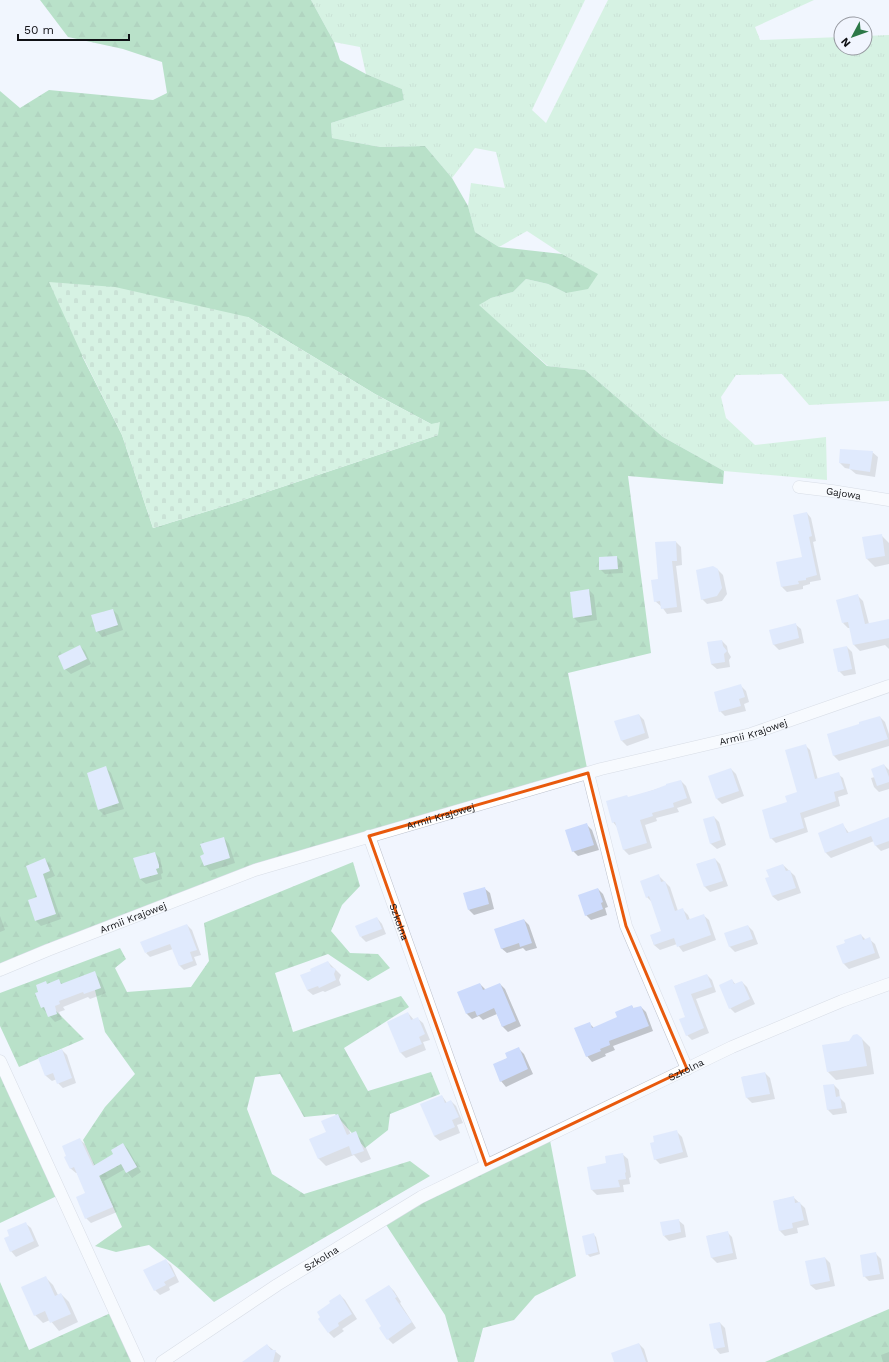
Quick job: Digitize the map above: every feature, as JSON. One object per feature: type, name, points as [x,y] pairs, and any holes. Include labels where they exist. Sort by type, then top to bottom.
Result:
[{"type":"street","name":"Gajowa","points":[[799,487],[889,500]]},
{"type":"street","name":"Armii Krajowej","points":[[0,970],[255,870],[588,773],[751,734],[889,686]]},
{"type":"street","points":[[588,773],[626,926],[687,1069]]},
{"type":"street","name":"Szkolna","points":[[369,836],[486,1165]]},
{"type":"street","name":"Szkolna","points":[[162,1362],[277,1285],[421,1197],[732,1047],[842,1001],[889,984]]},
{"type":"street","points":[[0,1061],[138,1362]]},
{"type":"highlighted area","points":[[588,773],[626,926],[687,1069],[486,1165],[369,836]]},
{"type":"green space","points":[[40,0],[311,0],[334,42],[340,60],[366,74],[402,89],[404,100],[331,123],[332,138],[380,147],[425,146],[452,178],[468,206],[475,232],[499,247],[562,254],[598,274],[588,289],[566,293],[548,284],[526,279],[513,292],[491,298],[479,305],[547,366],[585,370],[663,437],[724,471],[723,484],[628,476],[651,653],[568,673],[588,773],[255,870],[0,970],[0,91],[20,108],[49,90],[153,100],[167,93],[162,62],[123,49],[68,37]],"holes":[[[248,317],[375,394],[431,424],[438,435],[234,503],[153,528],[122,435],[82,356]]]},
{"type":"green space","points":[[311,0],[585,0],[532,110],[546,123],[608,0],[814,0],[755,27],[760,40],[833,37],[833,56],[873,56],[873,36],[889,35],[889,401],[809,405],[782,374],[736,375],[721,397],[726,418],[755,445],[826,437],[827,480],[724,471],[663,437],[585,370],[548,366],[478,305],[491,298],[513,292],[526,279],[548,284],[566,293],[597,274],[562,254],[527,231],[499,247],[475,232],[468,206],[471,183],[505,188],[496,152],[475,148],[452,178],[425,146],[380,147],[332,138],[331,123],[404,100],[402,89],[366,74],[360,47],[334,42]]},
{"type":"green space","points":[[49,282],[115,287],[248,317],[375,394],[431,424],[440,422],[438,435],[234,503],[153,528],[122,435],[82,355]]},
{"type":"green space","points":[[353,862],[360,886],[342,905],[331,931],[350,953],[378,954],[390,968],[368,981],[328,954],[275,973],[293,1032],[401,996],[409,1007],[344,1048],[368,1091],[431,1072],[440,1094],[390,1114],[388,1130],[365,1148],[335,1114],[304,1117],[280,1074],[255,1077],[247,1109],[272,1174],[304,1194],[410,1161],[430,1176],[214,1302],[179,1269],[149,1245],[116,1252],[95,1246],[122,1227],[83,1140],[105,1107],[135,1074],[105,1032],[94,986],[44,999],[84,1039],[19,1067],[0,1026],[0,993],[120,948],[126,959],[115,968],[127,992],[191,987],[209,961],[204,923]]},
{"type":"green space","points":[[0,1061],[61,1194],[0,1223]]},
{"type":"green space","points":[[549,1135],[576,1276],[535,1296],[514,1320],[483,1328],[474,1362],[458,1362],[445,1315],[383,1220]]},
{"type":"green space","points":[[0,1282],[29,1350],[115,1311],[138,1362],[0,1362]]},
{"type":"green space","points":[[889,1309],[889,1362],[765,1362]]},
{"type":"building","points":[[840,449],[873,451],[870,472],[849,469],[850,464],[839,463]]},
{"type":"building","points":[[807,512],[812,536],[809,537],[817,575],[806,578],[806,580],[798,581],[799,584],[781,587],[776,562],[802,557],[793,515]]},
{"type":"building","points":[[882,534],[885,556],[866,559],[862,537]]},
{"type":"building","points":[[676,541],[677,561],[672,561],[677,607],[661,609],[660,601],[654,602],[651,580],[658,579],[655,542]]},
{"type":"building","points":[[617,556],[618,569],[599,570],[599,557]]},
{"type":"building","points":[[713,566],[718,569],[722,588],[717,596],[701,600],[696,570]]},
{"type":"building","points":[[589,589],[592,615],[573,618],[570,592]]},
{"type":"building","points":[[858,594],[865,624],[889,619],[889,638],[853,645],[848,622],[842,623],[836,600]]},
{"type":"building","points":[[113,609],[118,625],[96,632],[91,615]]},
{"type":"building","points":[[796,623],[799,638],[773,645],[769,630]]},
{"type":"building","points":[[722,640],[723,646],[727,651],[724,654],[725,662],[711,664],[707,642]]},
{"type":"building","points":[[80,645],[87,659],[64,670],[58,656]]},
{"type":"building","points":[[847,646],[852,669],[838,672],[833,649]]},
{"type":"building","points":[[741,684],[745,697],[739,699],[741,706],[719,712],[714,692]]},
{"type":"building","points":[[639,714],[645,733],[621,741],[614,721]]},
{"type":"building","points":[[880,716],[888,739],[833,756],[827,734]]},
{"type":"building","points":[[806,744],[815,779],[839,772],[844,789],[834,792],[836,801],[800,813],[804,828],[770,839],[762,810],[787,802],[785,796],[797,792],[785,750]]},
{"type":"building","points":[[884,764],[889,777],[889,782],[877,786],[871,769]]},
{"type":"building","points":[[106,766],[119,803],[98,810],[87,773]]},
{"type":"building","points":[[731,768],[739,791],[716,799],[708,776]]},
{"type":"building","points":[[681,780],[687,798],[673,803],[674,807],[652,813],[653,816],[640,820],[647,843],[623,850],[615,822],[612,823],[606,801],[653,790],[666,784]]},
{"type":"building","points":[[714,816],[721,840],[710,844],[703,819]]},
{"type":"building","points":[[889,817],[889,841],[875,846],[871,836],[825,853],[818,833],[843,823],[847,833]]},
{"type":"building","points":[[587,823],[594,845],[572,852],[565,830]]},
{"type":"building","points":[[224,837],[230,858],[204,866],[200,856],[204,854],[200,844]]},
{"type":"building","points":[[155,852],[159,865],[159,868],[156,869],[158,874],[140,879],[133,858]]},
{"type":"building","points":[[45,858],[50,871],[43,874],[56,914],[35,921],[28,900],[37,897],[26,866]]},
{"type":"building","points":[[715,858],[723,881],[704,887],[696,864]]},
{"type":"building","points":[[783,864],[786,871],[790,870],[796,888],[772,896],[765,878],[769,877],[766,870]]},
{"type":"building","points":[[659,874],[661,882],[665,881],[675,911],[683,908],[687,920],[704,914],[711,935],[677,947],[674,938],[654,945],[650,935],[661,931],[649,896],[646,898],[640,881]]},
{"type":"building","points":[[485,887],[489,904],[468,910],[463,893]]},
{"type":"building","points":[[598,888],[603,902],[601,903],[603,909],[585,916],[578,895]]},
{"type":"building","points":[[377,917],[382,929],[360,937],[355,926]]},
{"type":"building","points":[[524,919],[532,943],[520,947],[519,943],[501,949],[494,929]]},
{"type":"building","points":[[187,924],[197,950],[190,952],[193,961],[179,966],[170,944],[145,953],[140,942]]},
{"type":"building","points":[[748,925],[753,939],[729,947],[724,933]]},
{"type":"building","points":[[861,934],[863,940],[870,937],[875,953],[843,964],[836,946],[845,943],[844,940]]},
{"type":"building","points":[[328,961],[331,967],[336,969],[334,974],[336,980],[319,988],[318,986],[307,990],[300,975],[311,971],[310,969]]},
{"type":"building","points":[[95,971],[101,988],[84,994],[83,992],[59,1001],[60,1004],[55,1006],[57,1014],[48,1017],[44,1007],[41,1008],[35,993],[38,992],[36,985],[46,981],[47,984],[59,979],[61,984]]},
{"type":"building","points":[[707,974],[712,987],[691,994],[704,1028],[686,1036],[679,1019],[685,1017],[674,986]]},
{"type":"building","points":[[732,979],[734,984],[742,981],[750,999],[729,1009],[719,985]]},
{"type":"building","points":[[480,983],[483,990],[500,983],[516,1021],[502,1027],[494,1008],[477,1016],[475,1011],[466,1014],[457,992]]},
{"type":"building","points":[[632,1005],[633,1008],[641,1006],[649,1026],[609,1041],[610,1045],[600,1049],[601,1051],[586,1057],[574,1028],[590,1022],[592,1028],[617,1017],[615,1012]]},
{"type":"building","points":[[408,1012],[411,1020],[418,1017],[425,1034],[419,1037],[422,1044],[400,1053],[387,1022]]},
{"type":"building","points":[[857,1034],[862,1038],[867,1066],[827,1072],[822,1045],[849,1041],[853,1035]]},
{"type":"building","points":[[519,1047],[528,1069],[500,1082],[493,1064],[507,1058],[505,1053]]},
{"type":"building","points":[[62,1049],[72,1078],[57,1084],[53,1073],[45,1076],[38,1058]]},
{"type":"building","points":[[765,1072],[770,1094],[746,1098],[741,1077]]},
{"type":"building","points":[[834,1084],[836,1097],[840,1096],[842,1108],[827,1110],[823,1085]]},
{"type":"building","points":[[442,1095],[445,1103],[451,1100],[459,1117],[452,1120],[455,1127],[434,1136],[420,1104]]},
{"type":"building","points":[[338,1114],[347,1135],[356,1131],[364,1151],[352,1155],[349,1146],[318,1159],[309,1139],[326,1132],[321,1121]]},
{"type":"building","points":[[677,1130],[683,1152],[654,1160],[650,1143],[654,1142],[653,1136]]},
{"type":"building","points":[[80,1138],[93,1166],[113,1154],[111,1150],[123,1143],[137,1167],[126,1173],[121,1164],[99,1176],[113,1207],[85,1219],[76,1197],[85,1193],[74,1167],[70,1169],[64,1157],[66,1156],[62,1146]]},
{"type":"building","points":[[623,1153],[626,1179],[618,1180],[620,1187],[591,1190],[587,1167],[606,1163],[605,1156]]},
{"type":"building","points":[[794,1196],[795,1203],[800,1202],[804,1220],[792,1223],[793,1228],[779,1231],[773,1201]]},
{"type":"building","points":[[679,1219],[681,1232],[663,1236],[660,1222]]},
{"type":"building","points":[[26,1222],[34,1241],[10,1252],[4,1238],[9,1236],[7,1230]]},
{"type":"building","points":[[728,1231],[733,1253],[711,1258],[706,1236]]},
{"type":"building","points":[[594,1233],[598,1252],[586,1255],[582,1236]]},
{"type":"building","points":[[876,1252],[880,1274],[863,1277],[860,1255]]},
{"type":"building","points":[[825,1257],[830,1281],[810,1285],[805,1261]]},
{"type":"building","points":[[166,1259],[175,1276],[164,1282],[166,1285],[154,1291],[143,1270]]},
{"type":"building","points":[[46,1276],[55,1296],[61,1293],[71,1314],[50,1323],[45,1311],[34,1316],[21,1287]]},
{"type":"building","points":[[389,1285],[397,1297],[395,1298],[412,1322],[387,1340],[379,1328],[381,1326],[365,1300]]},
{"type":"building","points":[[340,1294],[352,1314],[338,1323],[339,1326],[328,1333],[318,1319],[320,1317],[317,1312],[330,1303],[329,1301]]},
{"type":"building","points":[[720,1322],[725,1347],[714,1349],[709,1324]]},
{"type":"building","points":[[639,1343],[646,1362],[614,1362],[611,1353]]},
{"type":"building","points":[[267,1344],[271,1350],[276,1350],[273,1362],[242,1362]]}]
